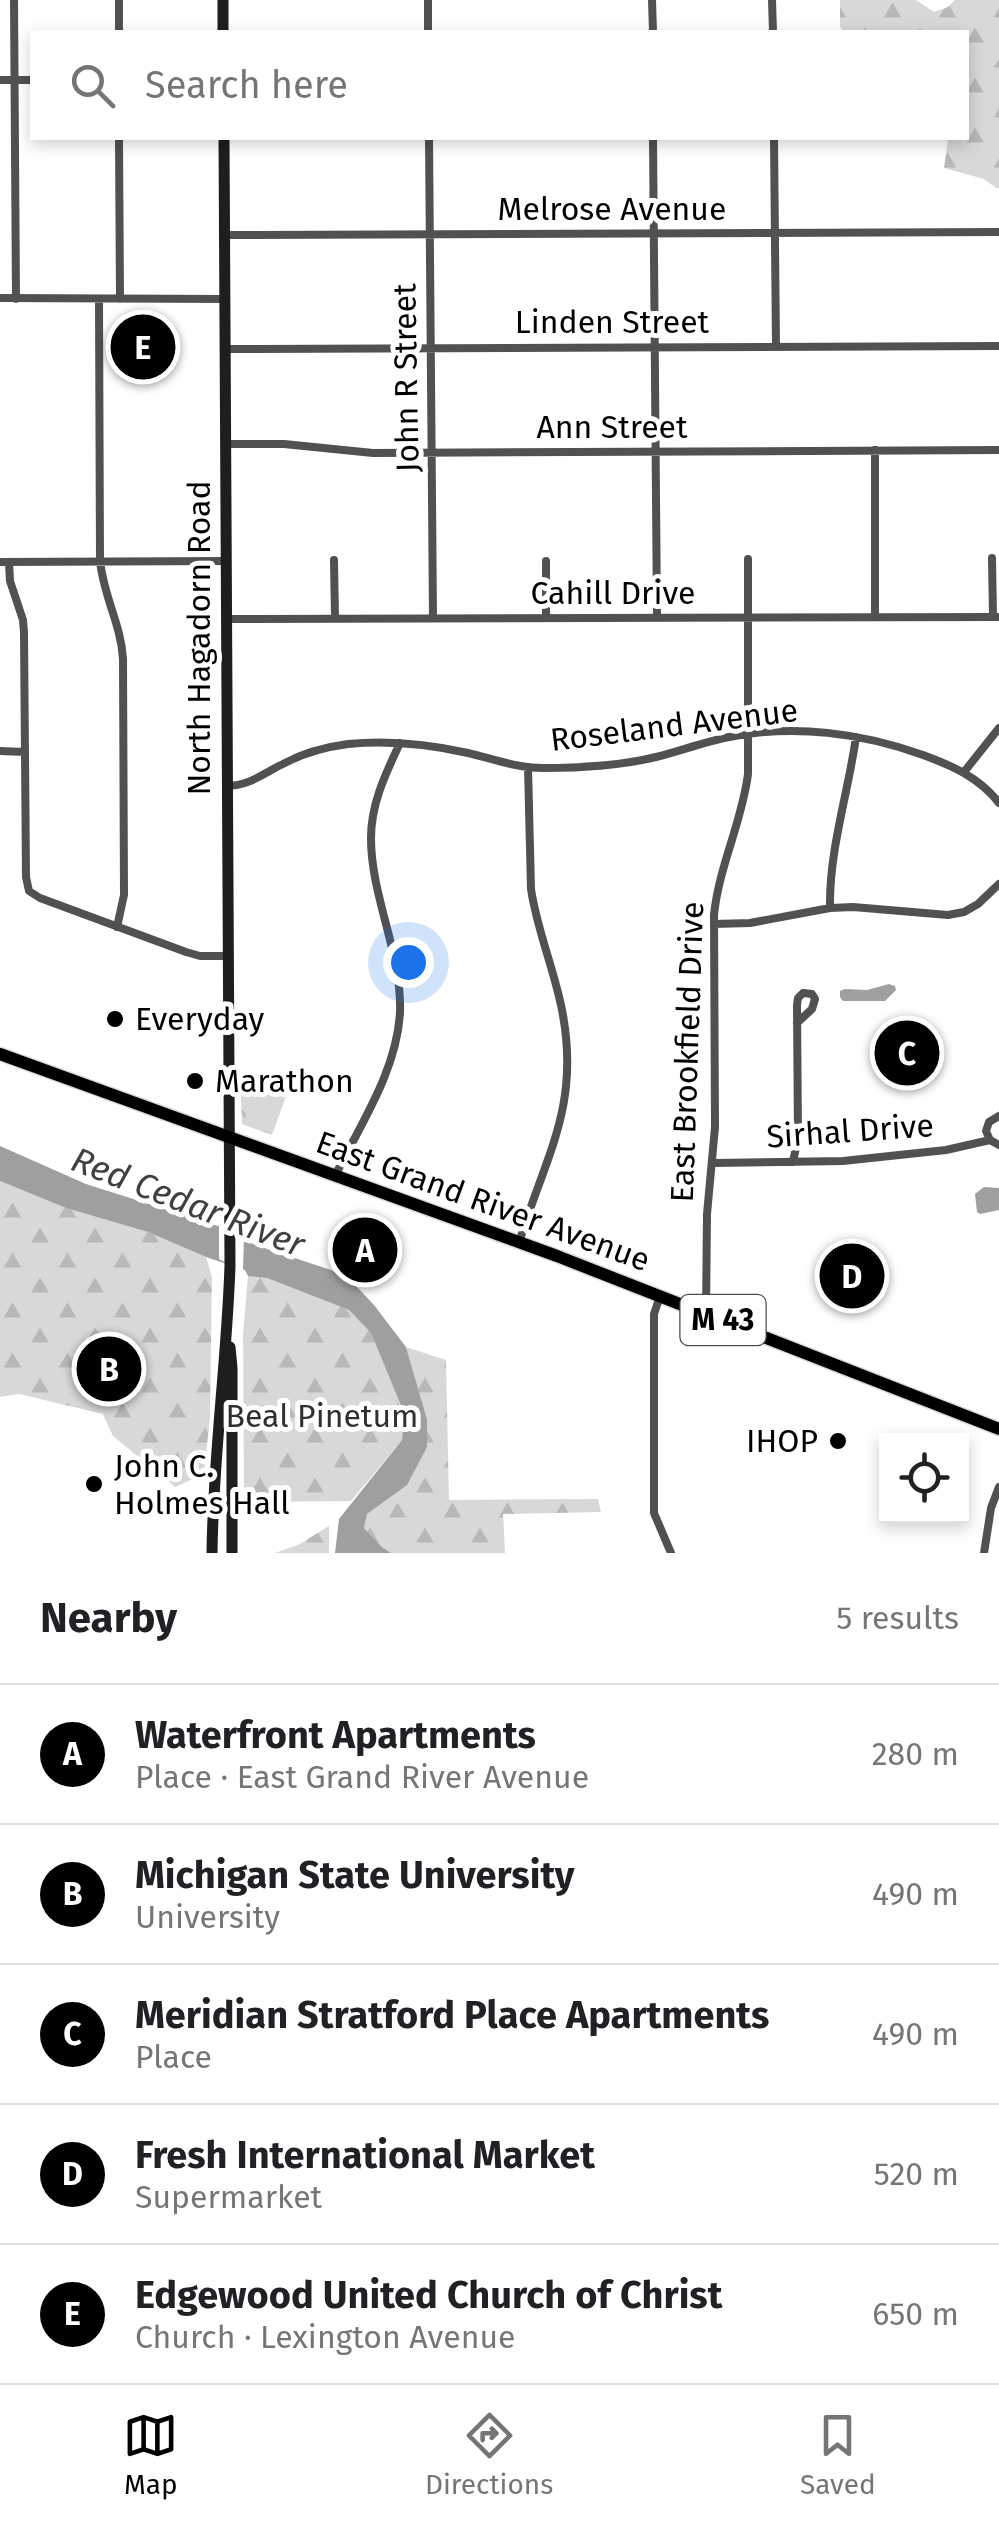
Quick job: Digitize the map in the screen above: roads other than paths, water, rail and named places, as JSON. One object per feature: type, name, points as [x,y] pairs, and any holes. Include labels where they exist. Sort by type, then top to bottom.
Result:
[{"type":"main road","name":"East Grand River Avenue","points":[[0,1054],[660,1296],[999,1429]]},
{"type":"street","points":[[14,0],[16,299]]},
{"type":"street","points":[[118,0],[119,30]]},
{"type":"street","points":[[223,0],[223,30]]},
{"type":"street","points":[[428,0],[428,30]]},
{"type":"street","points":[[652,0],[652,30]]},
{"type":"street","points":[[772,0],[773,30]]},
{"type":"street","points":[[0,80],[30,80]]},
{"type":"street","points":[[119,140],[120,299]]},
{"type":"street","name":"North Hagadorn Road","points":[[224,140],[231,1138],[228,1328]]},
{"type":"street","name":"John R Street","points":[[429,140],[433,618]]},
{"type":"street","points":[[653,140],[657,617]]},
{"type":"street","points":[[774,140],[776,347]]},
{"type":"street","name":"Melrose Avenue","points":[[224,236],[999,232]]},
{"type":"street","points":[[0,298],[225,299]]},
{"type":"street","points":[[99,299],[100,561],[104,591],[119,628],[123,660],[124,895],[117,926]]},
{"type":"street","name":"Linden Street","points":[[225,349],[999,346]]},
{"type":"street","name":"Ann Street","points":[[226,444],[432,453],[999,450]]},
{"type":"street","points":[[874,450],[875,617]]},
{"type":"street","points":[[992,558],[996,617]]},
{"type":"street","name":"East Brookfield Drive","points":[[706,1314],[706,1214],[715,1127],[714,924],[722,870],[745,795],[749,734],[748,559]]},
{"type":"street","points":[[334,560],[335,618]]},
{"type":"street","points":[[546,560],[546,618]]},
{"type":"street","points":[[226,561],[5,562],[24,626],[29,891],[186,952],[228,956]]},
{"type":"street","name":"Cahill Drive","points":[[226,618],[996,617]]},
{"type":"street","points":[[964,772],[999,728]]},
{"type":"street","name":"Roseland Avenue","points":[[228,786],[250,782],[314,750],[347,744],[439,747],[528,767],[590,766],[636,762],[704,743],[787,731],[856,737],[904,748],[964,772],[999,803]]},
{"type":"street","points":[[830,908],[834,853],[856,737]]},
{"type":"street","points":[[334,1176],[381,1084],[398,1030],[397,970],[372,860],[371,836],[378,792],[400,743]]},
{"type":"street","points":[[0,751],[25,752]]},
{"type":"street","points":[[519,1244],[556,1140],[568,1084],[562,1010],[530,889],[528,767]]},
{"type":"street","points":[[714,924],[830,908],[870,907],[948,915],[978,904],[999,884]]},
{"type":"street","points":[[792,1162],[798,1138],[797,1023]]},
{"type":"street","points":[[999,1116],[987,1126],[990,1140],[999,1146]]},
{"type":"street","name":"Sirhal Drive","points":[[713,1163],[843,1161],[946,1150],[990,1140]]},
{"type":"street","points":[[660,1296],[654,1314],[654,1514],[672,1553]]},
{"type":"street","points":[[212,1553],[212,1487],[228,1328]]},
{"type":"street","points":[[228,1328],[232,1368],[232,1553]]},
{"type":"street","points":[[984,1553],[991,1508],[999,1487]]},
{"type":"place","name":"Edgewood United Church of Christ","points":[[143,347]]},
{"type":"place","name":"Everyday","points":[[115,1019]]},
{"type":"place","name":"Meridian Stratford Place Apartments","points":[[907,1053]]},
{"type":"place","name":"Marathon","points":[[195,1081]]},
{"type":"place","name":"Waterfront Apartments","points":[[365,1250]]},
{"type":"place","name":"Fresh International Market","points":[[852,1276]]},
{"type":"place","name":"Michigan State University","points":[[109,1369]]},
{"type":"place","name":"IHOP","points":[[838,1441]]},
{"type":"place","name":"John C. Holmes Hall","points":[[94,1484]]},
{"type":"water label","name":"Red Cedar River","points":[[188,1202]]},
{"type":"park label","name":"Beal Pinetum","points":[[322,1416]]}]
